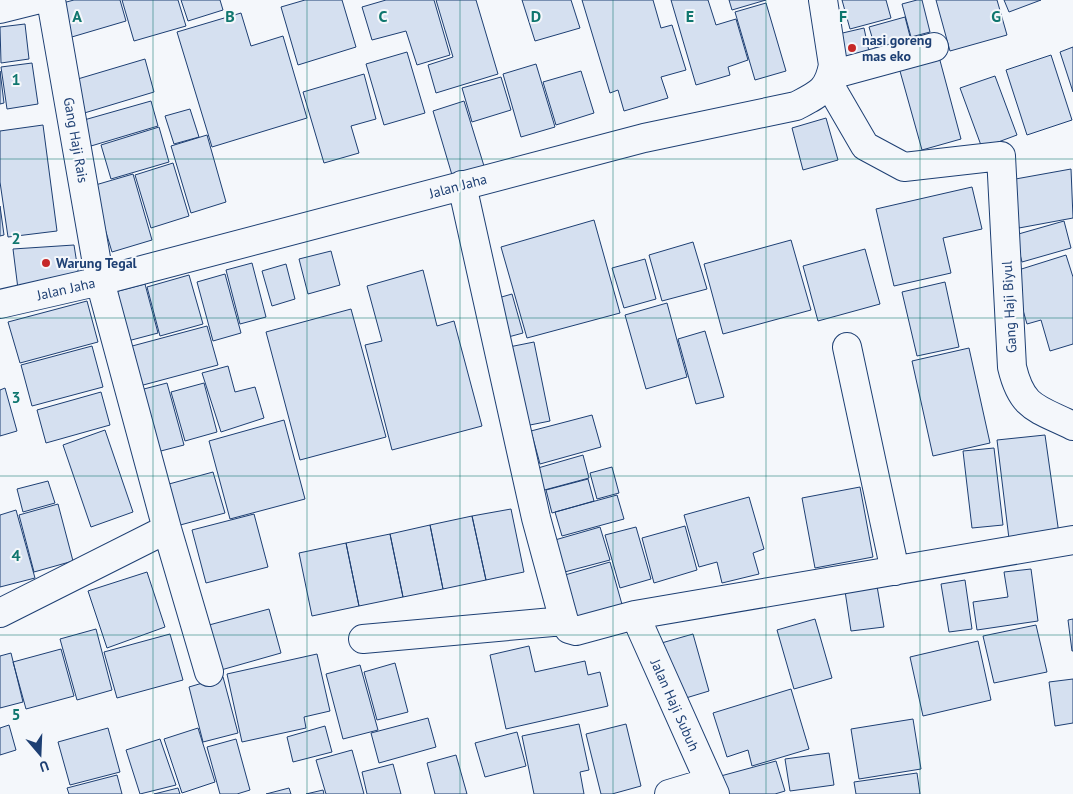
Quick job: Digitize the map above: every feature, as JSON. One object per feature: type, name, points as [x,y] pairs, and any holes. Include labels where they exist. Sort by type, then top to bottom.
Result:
[{"type":"street","points":[[0,9],[36,0]]},
{"type":"street","name":"Gang Haji Rais","points":[[51,0],[100,281],[167,529],[209,672]]},
{"type":"street","points":[[823,0],[833,65],[830,80],[934,47]]},
{"type":"street","name":"Jalan Jaha","points":[[0,304],[100,281],[462,184],[644,138],[796,106],[814,96],[830,80]]},
{"type":"street","name":"Gang Haji Biyul","points":[[830,80],[865,146],[904,167],[1001,156],[1012,367],[1017,387],[1026,402],[1073,426]]},
{"type":"street","points":[[462,184],[536,518],[564,622],[569,629],[576,631],[635,615],[1073,540]]},
{"type":"street","points":[[847,347],[895,571]]},
{"type":"street","points":[[0,613],[167,529]]},
{"type":"street","name":"Jalan Haji Subuh","points":[[635,615],[712,788]]},
{"type":"street","points":[[363,639],[564,622]]},
{"type":"street","points":[[669,794],[712,788]]},
{"type":"building","points":[[74,0],[120,0],[126,21],[65,39],[55,5]]},
{"type":"building","points":[[122,0],[178,0],[186,26],[134,41]]},
{"type":"building","points":[[181,0],[220,0],[223,10],[188,21]]},
{"type":"building","points":[[305,0],[342,0],[356,47],[298,65],[281,7]]},
{"type":"building","points":[[386,0],[434,0],[450,55],[417,65],[406,31],[372,40],[362,7]]},
{"type":"building","points":[[436,0],[476,0],[498,74],[436,93],[428,65],[453,57]]},
{"type":"building","points":[[522,0],[571,0],[580,28],[535,41]]},
{"type":"building","points":[[582,0],[653,0],[661,28],[672,25],[686,70],[661,77],[668,98],[624,111],[618,90],[610,93]]},
{"type":"building","points":[[671,0],[708,0],[716,25],[736,19],[748,60],[728,67],[730,75],[696,85]]},
{"type":"building","points":[[729,0],[766,0],[732,10]]},
{"type":"building","points":[[842,0],[886,0],[891,18],[850,29]]},
{"type":"building","points":[[922,0],[930,32],[911,37],[902,4]]},
{"type":"building","points":[[936,0],[997,0],[1007,35],[950,51]]},
{"type":"building","points":[[1004,0],[1041,0],[1009,12]]},
{"type":"building","points":[[766,3],[786,71],[755,80],[735,12]]},
{"type":"building","points":[[241,13],[251,46],[283,36],[307,118],[212,147],[177,32]]},
{"type":"building","points":[[905,17],[913,48],[878,57],[869,27]]},
{"type":"building","points":[[25,24],[29,59],[1,63],[0,27]]},
{"type":"building","name":"nasi goreng mas eko","points":[[864,28],[871,61],[841,68],[834,35]]},
{"type":"building","points":[[1073,47],[1073,92],[1060,52]]},
{"type":"building","points":[[407,52],[425,113],[384,125],[366,64]]},
{"type":"building","points":[[938,53],[961,139],[922,150],[898,64]]},
{"type":"building","points":[[1051,55],[1072,120],[1027,135],[1006,70]]},
{"type":"building","points":[[145,59],[154,92],[81,114],[71,81]]},
{"type":"building","points":[[32,63],[38,104],[7,109],[1,67]]},
{"type":"building","points":[[536,64],[555,127],[521,137],[503,74]]},
{"type":"building","points":[[0,71],[4,103],[0,104]]},
{"type":"building","points":[[581,71],[594,113],[556,125],[543,82]]},
{"type":"building","points":[[364,74],[376,119],[351,126],[359,153],[324,163],[303,92]]},
{"type":"building","points":[[995,76],[1017,135],[982,148],[960,88]]},
{"type":"building","points":[[501,77],[511,110],[472,122],[462,88]]},
{"type":"building","points":[[151,101],[158,126],[91,146],[84,120]]},
{"type":"building","points":[[464,101],[484,166],[452,175],[433,111]]},
{"type":"building","points":[[190,109],[199,137],[174,144],[165,116]]},
{"type":"building","points":[[826,118],[838,160],[803,170],[792,128]]},
{"type":"building","points":[[43,125],[57,231],[8,237],[0,182],[0,131]]},
{"type":"building","points":[[159,127],[169,162],[111,179],[101,145]]},
{"type":"building","points":[[207,135],[226,202],[191,213],[171,146]]},
{"type":"building","points":[[173,163],[189,216],[151,228],[135,175]]},
{"type":"building","points":[[1071,169],[1073,218],[1019,228],[1010,180]]},
{"type":"building","points":[[133,174],[152,240],[112,252],[92,186]]},
{"type":"building","points":[[972,187],[982,229],[943,238],[951,273],[894,286],[876,209]]},
{"type":"building","points":[[0,206],[4,235],[0,236]]},
{"type":"building","points":[[594,220],[620,313],[527,338],[501,247]]},
{"type":"building","points":[[1064,221],[1071,248],[1022,262],[1015,235]]},
{"type":"building","points":[[791,240],[811,310],[723,334],[704,264]]},
{"type":"building","points":[[693,242],[707,289],[662,301],[649,255]]},
{"type":"building","name":"Warung Tegal","points":[[74,245],[79,277],[18,289],[13,249]]},
{"type":"building","points":[[865,249],[880,304],[818,321],[803,266]]},
{"type":"building","points":[[331,251],[340,285],[308,294],[299,259]]},
{"type":"building","points":[[1066,255],[1073,277],[1073,344],[1050,351],[1041,320],[1027,324],[1012,272]]},
{"type":"building","points":[[645,259],[656,299],[624,308],[612,268]]},
{"type":"building","points":[[252,263],[266,317],[240,324],[226,270]]},
{"type":"building","points":[[286,264],[295,299],[272,306],[262,271]]},
{"type":"building","points":[[423,270],[437,326],[454,321],[482,426],[392,450],[365,345],[382,341],[367,286]]},
{"type":"building","points":[[225,274],[241,333],[213,341],[197,282]]},
{"type":"building","points":[[189,275],[203,324],[160,336],[147,287]]},
{"type":"building","points":[[945,282],[959,347],[917,356],[902,292]]},
{"type":"building","points":[[145,284],[158,333],[124,342],[111,293]]},
{"type":"building","points":[[512,294],[523,333],[501,339],[491,300]]},
{"type":"building","points":[[87,301],[98,342],[20,363],[8,322]]},
{"type":"building","points":[[667,303],[687,377],[646,389],[625,315]]},
{"type":"building","points":[[351,309],[386,437],[300,460],[266,332]]},
{"type":"building","points":[[207,326],[218,365],[132,388],[121,349]]},
{"type":"building","points":[[705,331],[724,397],[696,404],[678,339]]},
{"type":"building","points":[[534,342],[550,421],[525,426],[509,347]]},
{"type":"building","points":[[92,346],[103,387],[32,406],[21,365]]},
{"type":"building","points":[[969,348],[990,443],[933,456],[912,361]]},
{"type":"building","points":[[228,366],[235,392],[255,387],[264,418],[221,432],[202,373]]},
{"type":"building","points":[[167,383],[184,445],[157,452],[140,390]]},
{"type":"building","points":[[204,383],[217,432],[185,441],[171,392]]},
{"type":"building","points":[[5,388],[17,431],[0,436],[0,390]]},
{"type":"building","points":[[101,392],[110,425],[46,443],[37,410]]},
{"type":"building","points":[[592,415],[601,447],[540,464],[531,431]]},
{"type":"building","points":[[284,420],[305,499],[230,519],[209,441]]},
{"type":"building","points":[[105,430],[133,512],[91,527],[63,445]]},
{"type":"building","points":[[1045,435],[1060,541],[1010,547],[997,440]]},
{"type":"building","points":[[994,448],[1003,525],[972,528],[963,451]]},
{"type":"building","points":[[583,455],[589,478],[537,492],[531,470]]},
{"type":"building","points":[[612,467],[619,493],[597,499],[590,473]]},
{"type":"building","points":[[213,472],[225,513],[169,528],[158,487]]},
{"type":"building","points":[[588,479],[594,501],[552,513],[546,490]]},
{"type":"building","points":[[48,481],[55,503],[23,512],[17,489]]},
{"type":"building","points":[[860,487],[873,557],[815,568],[802,498]]},
{"type":"building","points":[[617,495],[624,519],[562,536],[555,512]]},
{"type":"building","points":[[749,497],[764,549],[753,553],[759,574],[722,583],[717,562],[699,567],[684,515]]},
{"type":"building","points":[[58,504],[73,561],[34,572],[19,515]]},
{"type":"building","points":[[511,509],[524,572],[486,580],[472,516]]},
{"type":"building","points":[[16,510],[35,578],[0,587],[0,515]]},
{"type":"building","points":[[254,514],[268,567],[206,583],[192,530]]},
{"type":"building","points":[[472,516],[486,580],[443,589],[430,525]]},
{"type":"building","points":[[430,525],[443,589],[403,597],[390,534]]},
{"type":"building","points":[[685,526],[697,570],[654,583],[642,538]]},
{"type":"building","points":[[600,527],[610,560],[557,574],[548,542]]},
{"type":"building","points":[[636,527],[651,579],[620,588],[605,535]]},
{"type":"building","points":[[390,534],[403,597],[359,606],[346,543]]},
{"type":"building","points":[[346,543],[359,606],[312,616],[299,553]]},
{"type":"building","points":[[610,562],[625,615],[573,630],[558,577]]},
{"type":"building","points":[[1031,569],[1038,621],[977,630],[973,602],[1008,597],[1004,572]]},
{"type":"building","points":[[147,572],[165,627],[107,648],[88,591]]},
{"type":"building","points":[[965,580],[972,629],[949,632],[941,584]]},
{"type":"building","points":[[877,586],[884,627],[851,631],[845,591]]},
{"type":"building","points":[[269,609],[281,653],[221,670],[209,625]]},
{"type":"building","points":[[815,619],[832,678],[794,689],[777,630]]},
{"type":"building","points":[[1073,619],[1073,651],[1072,651],[1068,620]]},
{"type":"building","points":[[1036,625],[1047,672],[994,683],[983,636]]},
{"type":"building","points":[[96,629],[112,690],[77,700],[60,639]]},
{"type":"building","points":[[170,634],[183,680],[117,698],[104,652]]},
{"type":"building","points":[[693,634],[709,691],[676,701],[658,644]]},
{"type":"building","points":[[978,641],[991,700],[923,716],[910,657]]},
{"type":"building","points":[[529,646],[535,672],[585,661],[588,675],[600,672],[608,706],[506,729],[490,655]]},
{"type":"building","points":[[61,649],[74,696],[26,709],[13,662]]},
{"type":"building","points":[[11,653],[23,702],[0,708],[0,656]]},
{"type":"building","points":[[317,654],[330,711],[304,717],[306,728],[242,742],[227,674]]},
{"type":"building","points":[[395,663],[408,712],[377,720],[364,672]]},
{"type":"building","points":[[360,665],[378,730],[343,739],[326,674]]},
{"type":"building","points":[[223,677],[238,733],[203,742],[189,687]]},
{"type":"building","points":[[1073,679],[1073,723],[1055,726],[1049,682]]},
{"type":"building","points":[[791,689],[809,749],[752,766],[748,750],[727,757],[713,713]]},
{"type":"building","points":[[428,718],[436,747],[379,763],[371,733]]},
{"type":"building","points":[[913,719],[921,769],[859,779],[851,729]]},
{"type":"building","points":[[579,724],[589,770],[580,772],[584,794],[534,794],[522,736]]},
{"type":"building","points":[[626,724],[641,786],[612,794],[601,794],[586,734]]},
{"type":"building","points":[[9,725],[16,750],[0,755],[0,728]]},
{"type":"building","points":[[325,726],[332,752],[293,762],[287,737]]},
{"type":"building","points":[[108,728],[120,772],[70,785],[58,742]]},
{"type":"building","points":[[198,728],[215,782],[182,793],[164,739]]},
{"type":"building","points":[[517,732],[526,766],[485,777],[475,743]]},
{"type":"building","points":[[160,739],[176,785],[140,794],[126,750]]},
{"type":"building","points":[[236,739],[250,790],[237,794],[220,794],[207,747]]},
{"type":"building","points":[[352,750],[364,794],[326,794],[316,760]]},
{"type":"building","points":[[829,753],[834,785],[790,791],[785,759]]},
{"type":"building","points":[[456,755],[467,794],[435,794],[427,763]]},
{"type":"building","points":[[776,761],[785,791],[775,794],[722,794],[717,777]]},
{"type":"building","points":[[393,764],[401,794],[367,794],[362,772]]},
{"type":"building","points":[[917,773],[920,794],[856,794],[854,782]]},
{"type":"building","points":[[117,775],[122,794],[69,794],[67,788]]},
{"type":"building","points":[[178,788],[180,794],[154,794]]},
{"type":"building","points":[[289,788],[291,794],[266,794]]},
{"type":"building","points":[[323,790],[324,794],[306,794]]},
{"type":"place","name":"nasi goreng mas eko","points":[[852,48]]},
{"type":"place","name":"Warung Tegal","points":[[46,263]]}]
